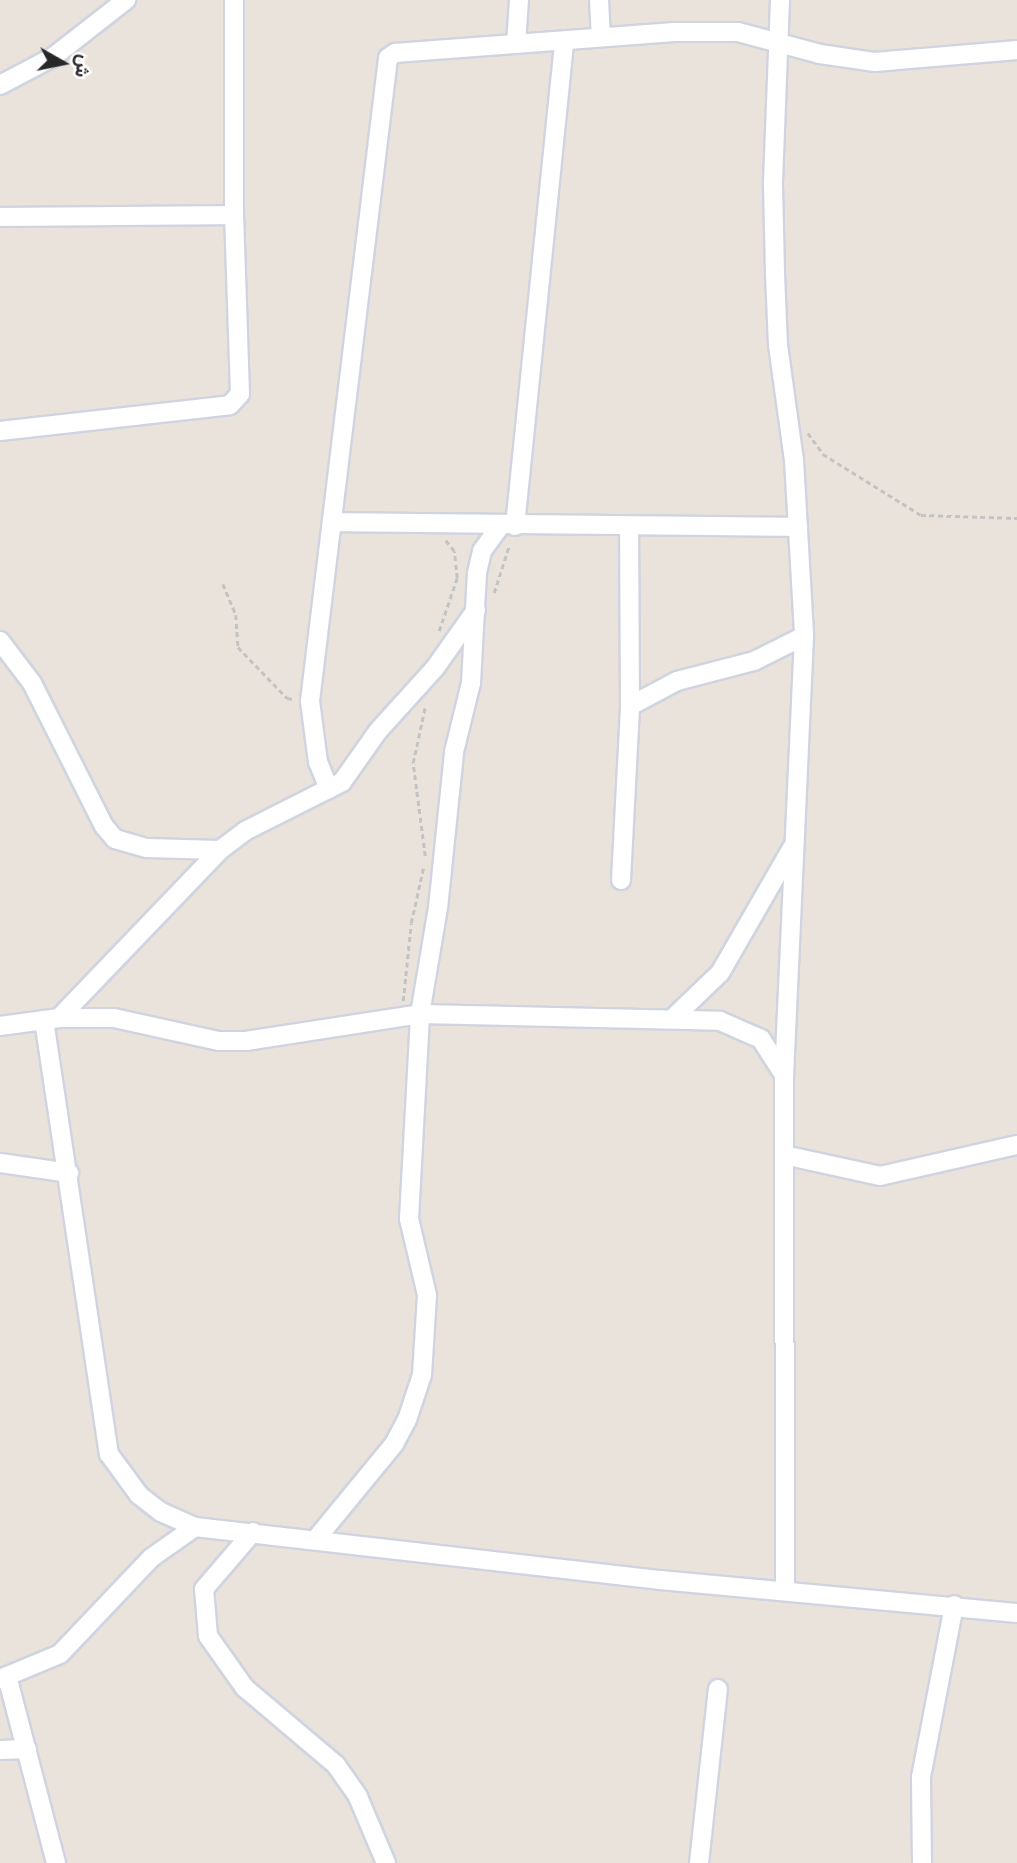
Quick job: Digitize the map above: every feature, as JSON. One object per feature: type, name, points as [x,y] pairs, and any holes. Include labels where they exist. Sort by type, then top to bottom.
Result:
[{"type":"street","points":[[0,431],[236,401],[240,394],[233,215],[234,0]]},
{"type":"street","points":[[516,44],[519,0]]},
{"type":"street","points":[[599,0],[601,37]]},
{"type":"street","points":[[780,0],[773,185],[775,274],[798,527],[804,636],[785,1075],[785,1590]]},
{"type":"street","points":[[0,85],[53,57],[121,2]]},
{"type":"street","points":[[329,789],[315,752],[310,701],[388,58],[395,53],[601,37],[738,32],[875,62],[906,63],[1017,50]]},
{"type":"street","points":[[316,1539],[394,1444],[407,1420],[422,1375],[427,1305],[409,1219],[420,1014],[438,908],[454,752],[471,683],[482,551],[508,526],[564,40]]},
{"type":"street","points":[[0,217],[233,215]]},
{"type":"street","points":[[332,522],[508,526],[798,527]]},
{"type":"street","points":[[621,880],[630,706],[629,526]]},
{"type":"street","points":[[51,1019],[220,850],[245,831],[342,782],[378,731],[435,668],[476,610]]},
{"type":"street","points":[[630,706],[677,681],[754,661],[804,636]]},
{"type":"street","points":[[0,641],[32,683],[104,826],[115,839],[147,848],[220,850]]},
{"type":"street","points":[[673,1019],[720,973],[773,888],[797,839]]},
{"type":"street","points":[[0,1026],[51,1019],[114,1018],[219,1041],[246,1041],[420,1014],[720,1021],[761,1039],[785,1075]]},
{"type":"street","points":[[51,1019],[69,1173],[109,1454],[139,1495],[161,1512],[195,1527],[661,1580],[954,1605],[1017,1613]]},
{"type":"street","points":[[784,1155],[880,1176],[1017,1145]]},
{"type":"street","points":[[0,1163],[69,1173]]},
{"type":"street","points":[[55,1863],[27,1749],[3,1678],[60,1654],[151,1558],[195,1527]]},
{"type":"street","points":[[253,1532],[204,1588],[208,1636],[245,1688],[336,1765],[358,1797],[386,1863]]},
{"type":"street","points":[[922,1863],[921,1777],[954,1605]]},
{"type":"street","points":[[699,1863],[718,1689]]},
{"type":"street","points":[[0,1750],[27,1749]]},
{"type":"path","points":[[804,428],[823,454],[921,515],[1017,518]]},
{"type":"path","points":[[223,584],[236,615],[238,647],[287,698],[310,701]]}]
